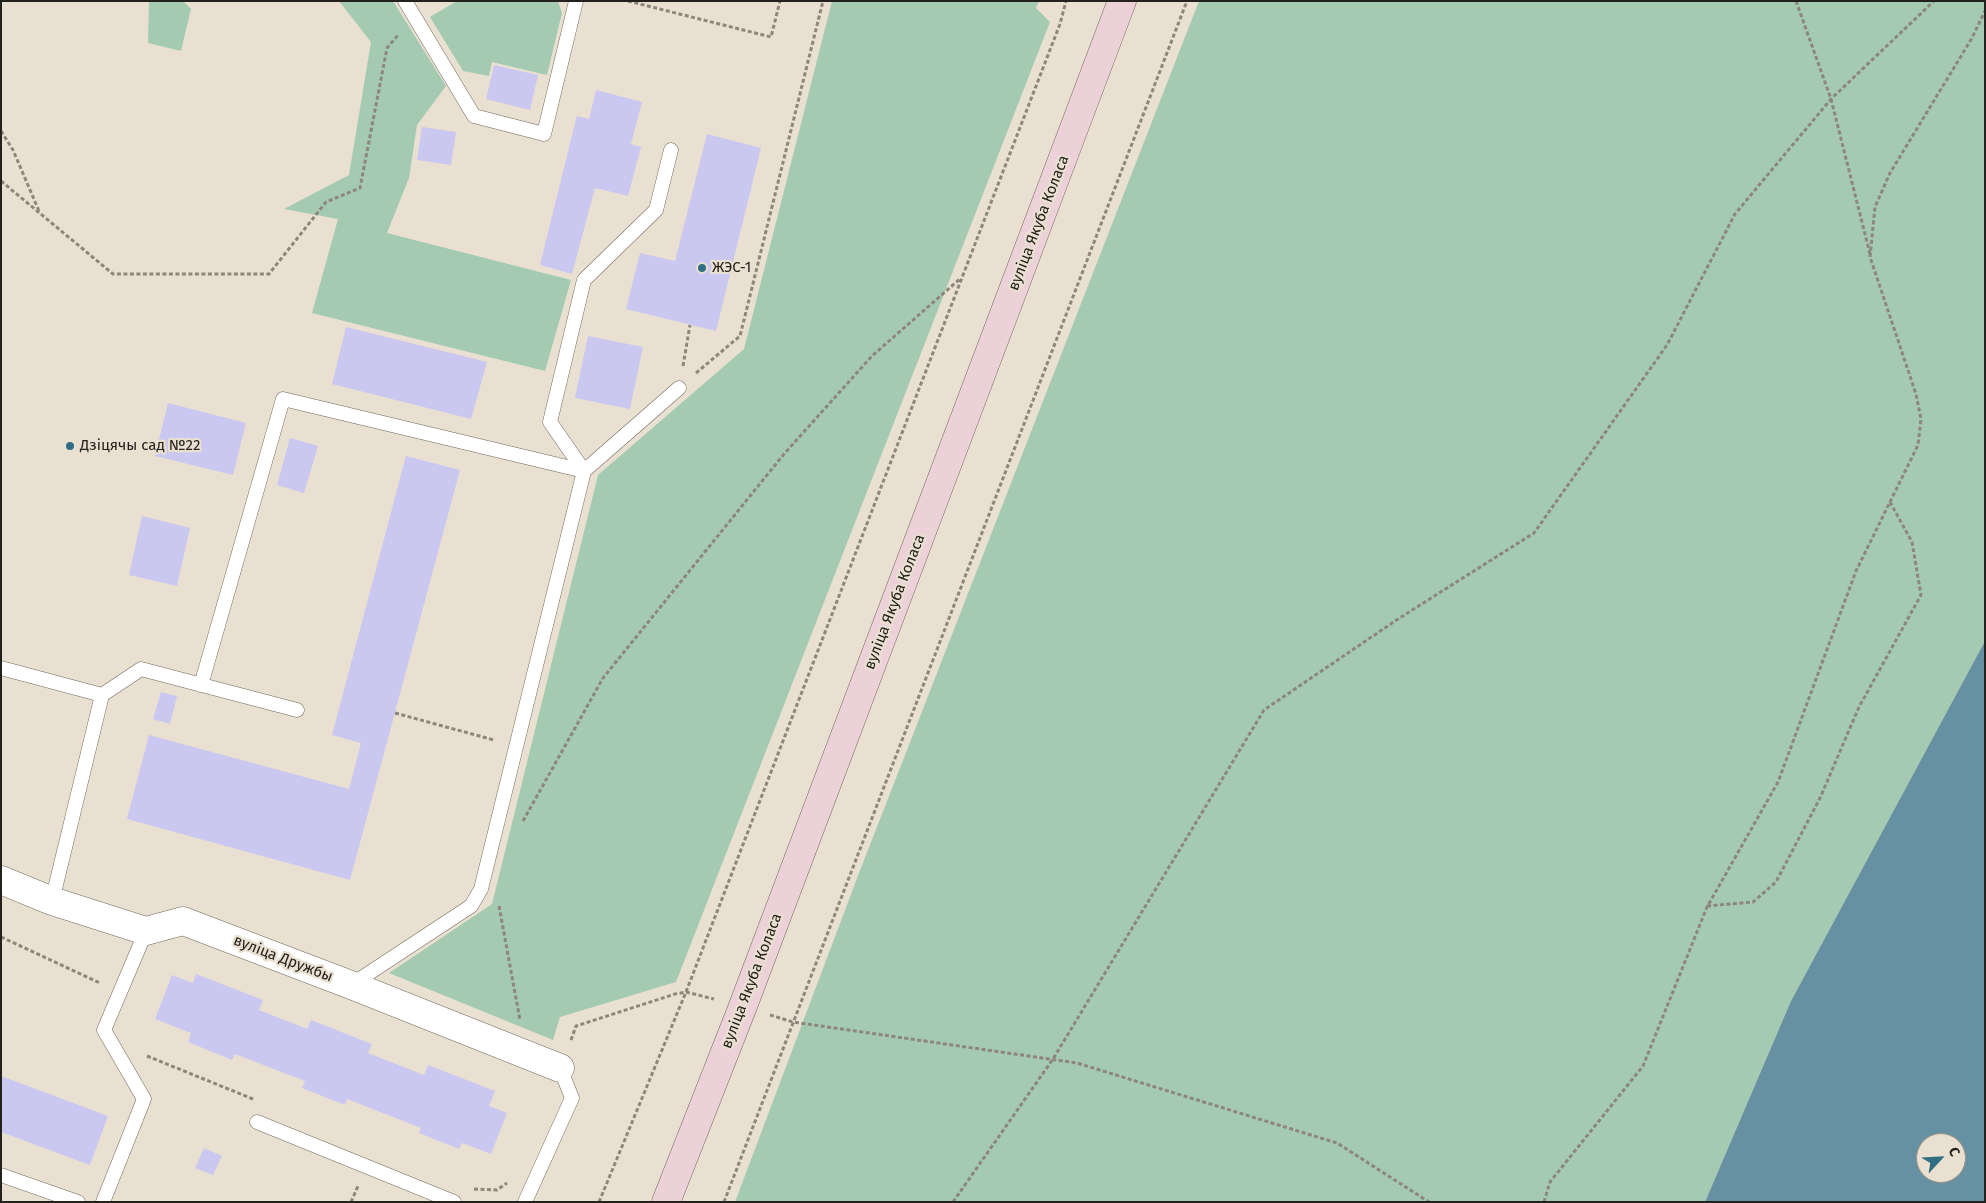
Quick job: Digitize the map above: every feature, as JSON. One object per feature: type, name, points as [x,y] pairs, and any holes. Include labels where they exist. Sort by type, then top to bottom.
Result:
[{"type":"street","name":"вуліца Якуба Коласа","points":[[666,1202],[743,1006],[1122,1]]},
{"type":"street","points":[[1,880],[52,901],[146,931]]},
{"type":"street","name":"вуліца Дружбы","points":[[146,931],[183,921],[351,984],[560,1068]]},
{"type":"lane","points":[[405,1],[474,116],[544,134],[576,1]]},
{"type":"lane","points":[[584,472],[550,422],[584,280],[656,210],[671,150]]},
{"type":"lane","points":[[351,984],[471,906],[481,889],[584,472],[679,388]]},
{"type":"lane","points":[[201,685],[283,399],[584,472]]},
{"type":"lane","points":[[1,668],[102,695]]},
{"type":"lane","points":[[52,901],[102,695],[141,669],[297,710]]},
{"type":"lane","points":[[103,1202],[144,1099],[104,1030],[146,931]]},
{"type":"lane","points":[[525,1202],[572,1098],[560,1068]]},
{"type":"lane","points":[[257,1122],[454,1202]]},
{"type":"lane","points":[[1,1175],[78,1202]]},
{"type":"path","points":[[628,1],[771,37],[780,1]]},
{"type":"path","points":[[679,388],[740,336],[823,1]]},
{"type":"path","points":[[599,1202],[686,992],[1060,24],[1066,1]]},
{"type":"path","points":[[724,1202],[1187,1]]},
{"type":"path","points":[[1544,1202],[1550,1182],[1643,1066],[1707,906],[1778,782],[1856,571],[1918,445],[1921,419],[1916,394],[1870,257],[1831,99],[1796,1]]},
{"type":"path","points":[[953,1202],[1053,1059],[1264,710],[1398,619],[1534,533],[1667,345],[1734,214],[1831,99],[1934,1]]},
{"type":"path","points":[[1870,257],[1875,207],[1890,173],[1972,38],[1985,11]]},
{"type":"path","points":[[1,181],[112,274],[269,274],[326,202],[360,188],[388,48],[414,16]]},
{"type":"path","points":[[1,131],[13,150],[40,213]]},
{"type":"path","points":[[522,823],[603,678],[791,447],[872,356],[962,277]]},
{"type":"path","points":[[679,388],[690,325]]},
{"type":"path","points":[[1707,906],[1753,902],[1776,882],[1820,798],[1859,707],[1921,595],[1912,542],[1890,502]]},
{"type":"path","points":[[395,713],[516,746]]},
{"type":"path","points":[[497,898],[526,1055]]},
{"type":"path","points":[[1,937],[119,992]]},
{"type":"path","points":[[576,1026],[675,994]]},
{"type":"path","points":[[793,1022],[1077,1062],[1337,1143],[1429,1202]]},
{"type":"path","points":[[146,1055],[256,1100]]},
{"type":"path","points":[[467,1186],[476,1190],[497,1190],[511,1180]]},
{"type":"green space","points":[[183,1],[191,9],[181,51],[148,43],[149,2]]},
{"type":"green space","points":[[339,1],[393,1],[446,86],[417,125],[409,178],[387,233],[571,280],[545,371],[312,313],[338,219],[284,209],[349,175],[371,42]]},
{"type":"green space","points":[[457,1],[558,1],[562,13],[547,75],[492,62],[489,76],[463,71],[430,17]]},
{"type":"green space","points":[[832,1],[1039,1],[1036,8],[1050,22],[676,982],[560,1017],[553,1040],[389,973],[492,904],[598,475],[744,349]]},
{"type":"green space","points":[[1199,1],[1985,1],[1985,641],[1791,1001],[1705,1202],[735,1202],[859,873]]},
{"type":"water","points":[[1985,641],[1985,1202],[1705,1202],[1791,1001]]},
{"type":"building","points":[[494,65],[538,75],[530,110],[486,99]]},
{"type":"building","points":[[596,90],[642,102],[631,144],[641,147],[628,196],[595,188],[572,274],[540,265],[576,119],[577,116],[589,119]]},
{"type":"building","points":[[422,127],[456,132],[451,165],[417,160]]},
{"type":"building","points":[[707,134],[761,148],[716,331],[626,309],[640,253],[675,261]]},
{"type":"building","points":[[346,327],[487,362],[471,419],[332,384]]},
{"type":"building","points":[[588,336],[643,347],[630,409],[575,398]]},
{"type":"building","points":[[168,403],[246,423],[233,475],[155,456]]},
{"type":"building","points":[[290,438],[318,446],[304,493],[277,485]]},
{"type":"building","points":[[406,456],[460,470],[350,880],[127,819],[149,735],[349,789],[361,743],[332,735]]},
{"type":"building","points":[[142,516],[190,528],[177,586],[129,575]]},
{"type":"building","points":[[161,692],[177,696],[170,724],[153,719]]},
{"type":"building","points":[[196,974],[263,1000],[259,1010],[307,1029],[311,1020],[372,1044],[368,1053],[424,1075],[428,1065],[495,1091],[489,1106],[507,1113],[491,1154],[462,1143],[459,1149],[419,1133],[421,1128],[347,1099],[345,1105],[302,1088],[305,1081],[235,1054],[232,1060],[188,1042],[191,1033],[155,1019],[172,975],[193,983]]},
{"type":"building","points":[[1,1076],[108,1116],[90,1165],[1,1132]]},
{"type":"building","points":[[204,1148],[222,1156],[213,1175],[195,1168]]},
{"type":"place","name":"ЖЭС-1","points":[[702,268]]},
{"type":"place","name":"Дзіцячы сад №22","points":[[70,446]]}]
